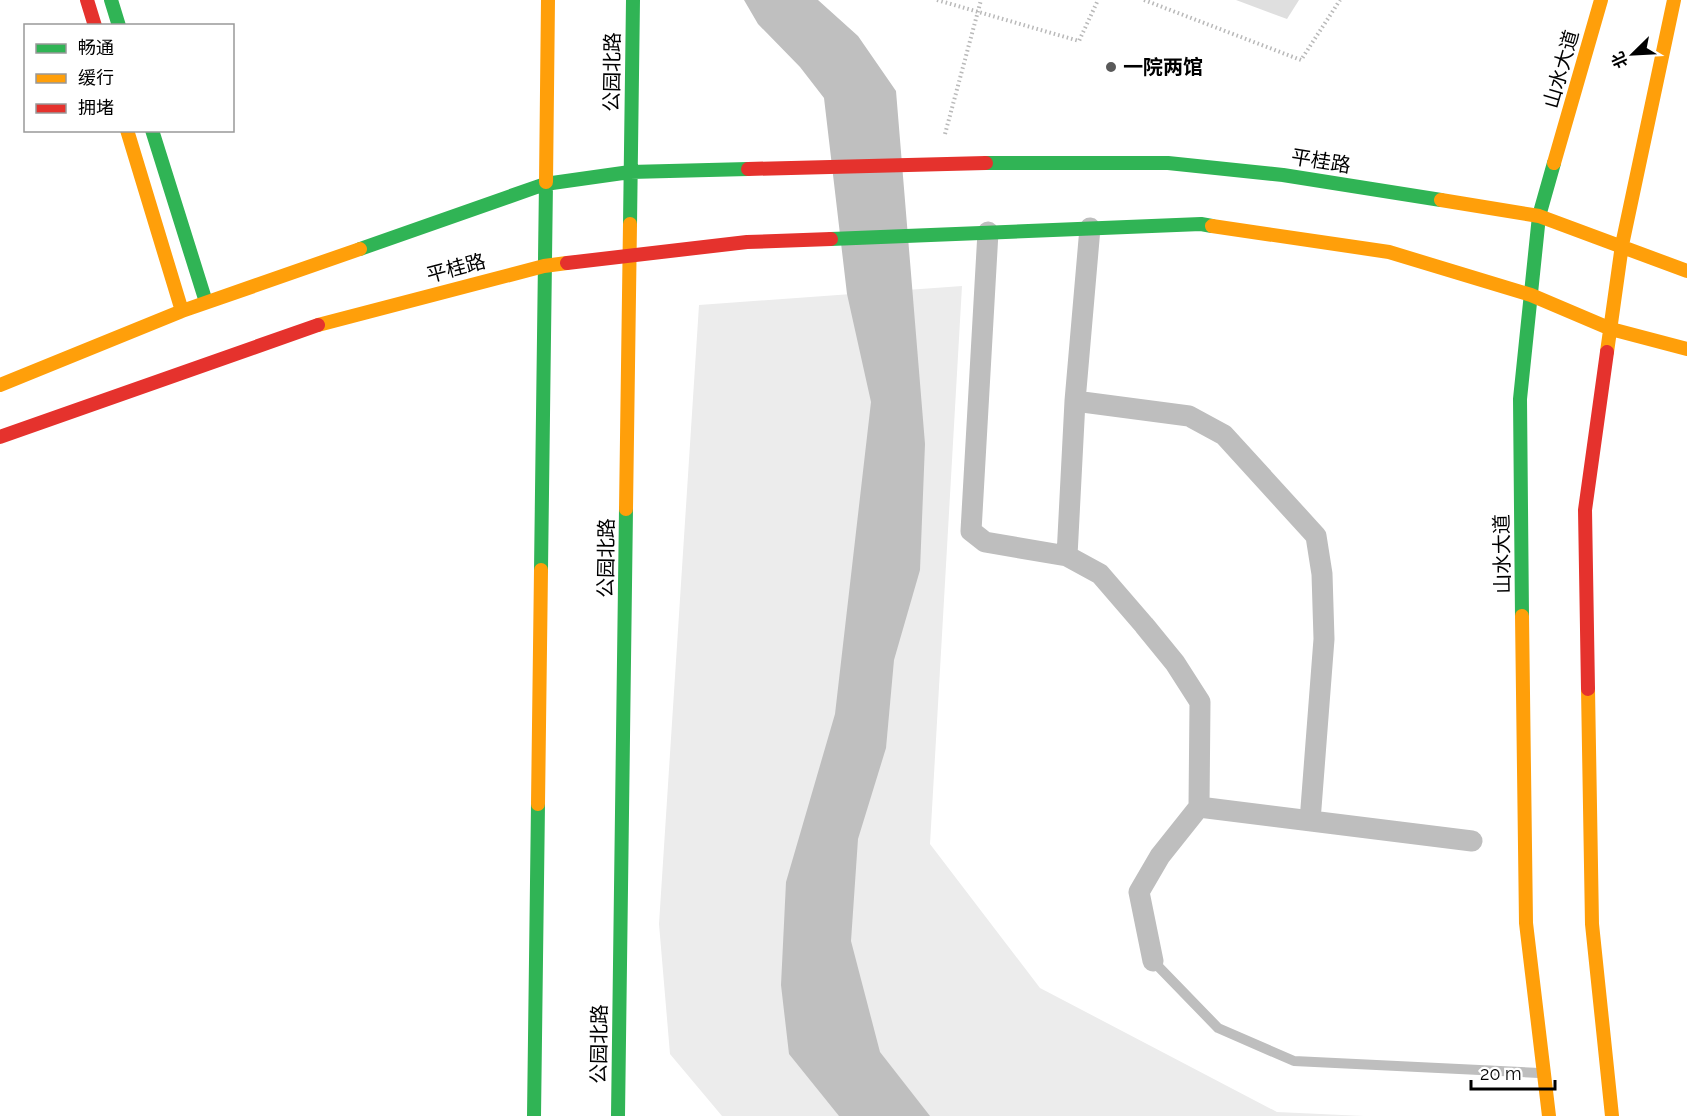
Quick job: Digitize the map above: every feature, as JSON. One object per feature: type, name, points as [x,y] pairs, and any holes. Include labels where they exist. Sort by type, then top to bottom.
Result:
[{"type":"main road","points":[[87,0],[93,24]]},
{"type":"main road","points":[[111,0],[118,24]]},
{"type":"main road","points":[[534,1116],[548,0]]},
{"type":"main road","name":"公园北路","points":[[618,1116],[633,0]]},
{"type":"main road","name":"山水大道","points":[[1549,1116],[1526,923],[1520,399],[1539,216],[1601,0]]},
{"type":"main road","points":[[1612,1116],[1592,924],[1585,510],[1622,245],[1674,0]]},
{"type":"main road","points":[[128,132],[182,311]]},
{"type":"main road","points":[[153,132],[206,302]]},
{"type":"main road","name":"平桂路","points":[[630,172],[937,163],[1168,163],[1283,175],[1539,216],[1687,271]]},
{"type":"main road","points":[[0,385],[206,302],[545,184],[630,172]]},
{"type":"main road","name":"平桂路","points":[[0,437],[305,328],[544,266],[747,242],[1202,224],[1389,252],[1531,295],[1611,328],[1687,349]]},
{"type":"street","points":[[1067,556],[1075,401],[1090,228]]},
{"type":"street","points":[[988,232],[971,531],[985,542],[1067,556],[1100,574],[1175,663],[1200,702],[1199,807],[1160,856],[1139,892],[1154,961]]},
{"type":"street","points":[[1075,401],[1189,416],[1224,435],[1316,536],[1322,574],[1324,639],[1310,821]]},
{"type":"street","points":[[1199,807],[1472,841]]},
{"type":"lane","points":[[1154,961],[1218,1028],[1294,1061],[1543,1073]]},
{"type":"path","points":[[937,0],[1079,41],[1098,0]]},
{"type":"path","points":[[937,163],[981,0]]},
{"type":"path","points":[[1144,0],[1301,60],[1340,0]]},
{"type":"shaded area","points":[[744,0],[818,0],[858,36],[896,91],[925,444],[920,570],[894,660],[886,748],[858,839],[851,941],[880,1052],[930,1116],[839,1116],[789,1054],[781,985],[786,882],[835,714],[871,402],[847,294],[824,98],[800,67],[758,24]]},
{"type":"shaded area","points":[[962,286],[930,844],[1040,988],[1277,1112],[1364,1116],[722,1116],[670,1054],[659,924],[699,305]]},
{"type":"building","points":[[1236,0],[1299,0],[1287,19]]},
{"type":"traffic: fast","points":[[111,0],[118,24]]},
{"type":"traffic: fast","points":[[630,224],[633,0]]},
{"type":"traffic: fast","points":[[153,132],[206,302]]},
{"type":"traffic: fast","points":[[986,163],[1168,163],[1283,175],[1441,200]]},
{"type":"traffic: fast","points":[[1522,616],[1520,399],[1539,216],[1554,163]]},
{"type":"traffic: fast","points":[[360,249],[545,184],[630,172],[748,169]]},
{"type":"traffic: fast","points":[[541,570],[546,182]]},
{"type":"traffic: fast","points":[[831,239],[1201,224],[1212,226]]},
{"type":"traffic: fast","points":[[618,1116],[626,509]]},
{"type":"traffic: fast","points":[[534,1116],[538,804]]},
{"type":"traffic: slow","points":[[546,182],[548,0]]},
{"type":"traffic: slow","points":[[1554,163],[1601,0]]},
{"type":"traffic: slow","points":[[1607,352],[1622,245],[1674,0]]},
{"type":"traffic: slow","points":[[128,132],[182,311]]},
{"type":"traffic: slow","points":[[1441,200],[1539,216],[1687,271]]},
{"type":"traffic: slow","points":[[626,509],[630,224]]},
{"type":"traffic: slow","points":[[1212,226],[1389,252],[1531,295],[1611,329],[1687,349]]},
{"type":"traffic: slow","points":[[0,385],[182,311],[360,249]]},
{"type":"traffic: slow","points":[[318,325],[544,266],[567,263]]},
{"type":"traffic: slow","points":[[538,804],[541,570]]},
{"type":"traffic: slow","points":[[1522,616],[1526,923],[1549,1116]]},
{"type":"traffic: slow","points":[[1588,689],[1592,924],[1612,1116]]},
{"type":"traffic: jam","points":[[87,0],[94,24]]},
{"type":"traffic: jam","points":[[748,169],[986,163]]},
{"type":"traffic: jam","points":[[567,263],[747,242],[831,239]]},
{"type":"traffic: jam","points":[[0,437],[318,325]]},
{"type":"traffic: jam","points":[[1588,689],[1585,510],[1607,352]]},
{"type":"place","name":"一院两馆","points":[[1111,67]]}]
